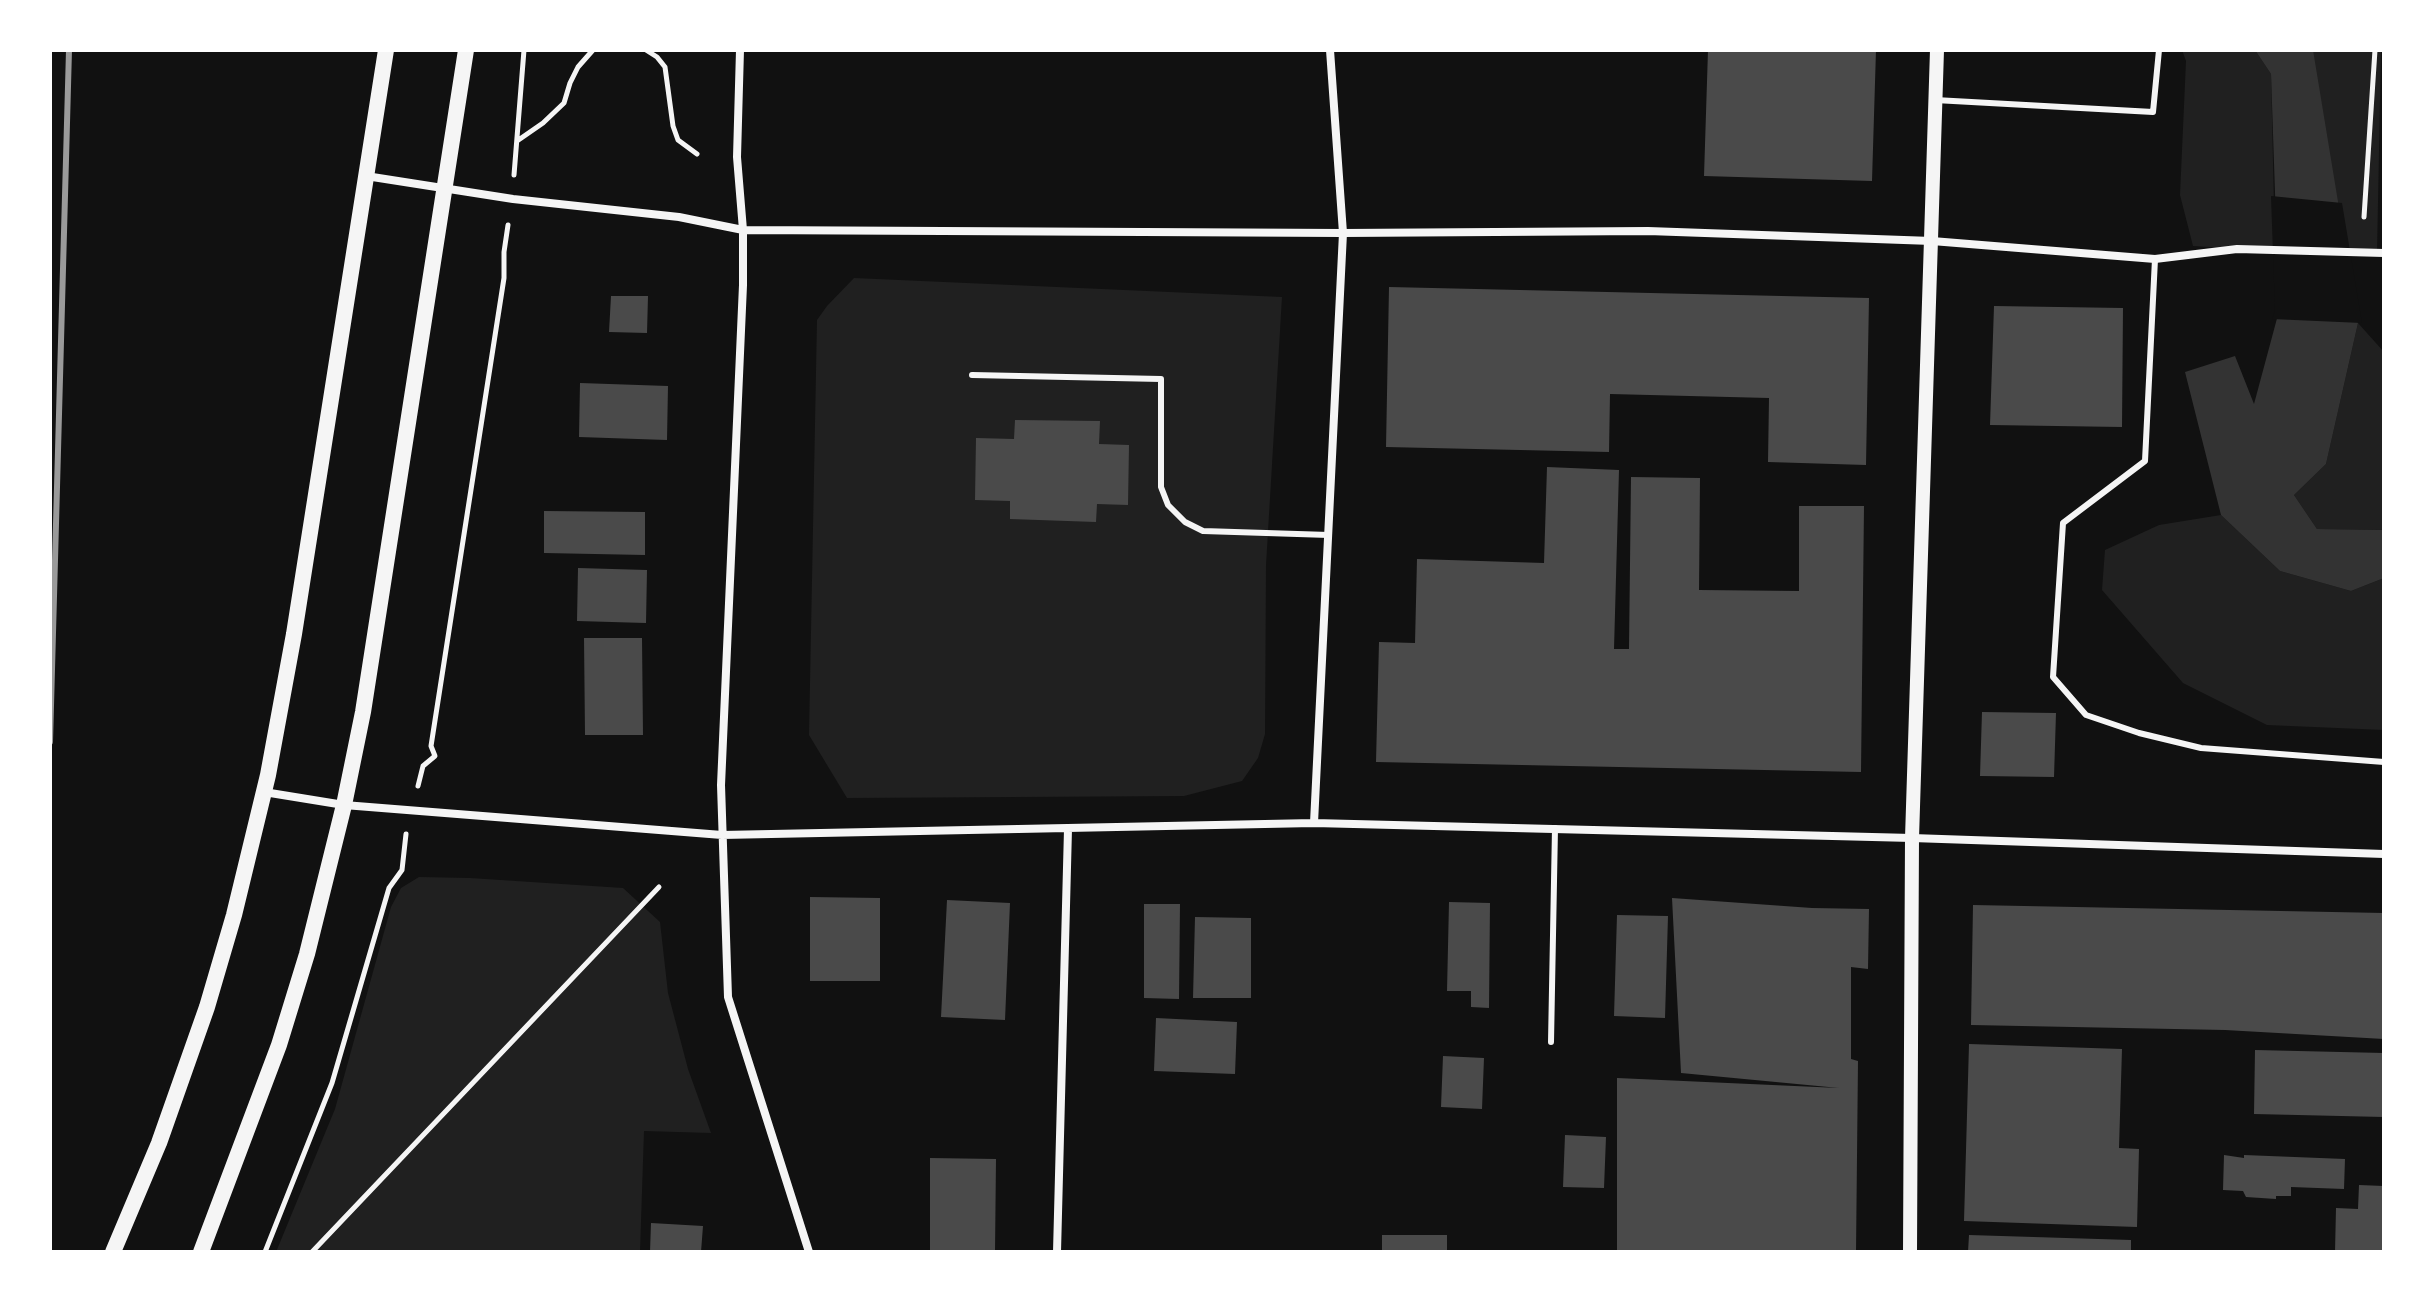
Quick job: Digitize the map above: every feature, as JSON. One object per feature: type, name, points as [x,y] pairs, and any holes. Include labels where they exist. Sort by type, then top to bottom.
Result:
[{"type":"main road","points":[[113,1252],[165,1128],[207,1007],[237,904],[264,792],[290,658],[386,50]]},
{"type":"main road","points":[[201,1252],[279,1045],[307,954],[344,805],[367,688],[466,50]]},
{"type":"street","points":[[740,50],[737,157],[743,230],[742,300],[721,785],[728,997],[809,1252]]},
{"type":"street","points":[[1314,823],[1343,233],[1330,50]]},
{"type":"street","points":[[1910,1252],[1912,838],[1937,50]]},
{"type":"street","points":[[366,176],[513,199],[679,217],[743,230],[1648,231],[1932,241],[2155,259],[2237,249],[2381,253]]},
{"type":"street","points":[[264,792],[344,805],[722,835],[1314,823],[2384,854]]},
{"type":"street","points":[[1057,1252],[1068,829]]},
{"type":"lane","points":[[1935,100],[2153,112],[2159,50]]},
{"type":"lane","points":[[2155,259],[2145,461],[2063,523],[2053,677],[2086,715],[2139,733],[2201,748],[2384,762]]},
{"type":"lane","points":[[972,375],[1161,379],[1161,487],[1168,505],[1185,522],[1203,531],[1329,535]]},
{"type":"lane","points":[[1551,1042],[1555,828]]},
{"type":"path","points":[[524,50],[516,142],[564,103],[578,67],[593,50]]},
{"type":"path","points":[[646,50],[665,67],[673,126],[678,140],[697,154]]},
{"type":"path","points":[[2364,217],[2375,50]]},
{"type":"path","points":[[423,766],[435,756],[431,746],[504,278],[504,252]]},
{"type":"path","points":[[265,1252],[332,1083],[389,888],[402,870],[405,838]]},
{"type":"path","points":[[312,1252],[659,887]]},
{"type":"shaded area","points":[[2182,50],[2255,50],[2271,74],[2275,251],[2193,246],[2180,195],[2186,61]]},
{"type":"shaded area","points":[[2255,50],[2313,50],[2358,323],[2326,464],[2294,495],[2317,529],[2384,530],[2384,578],[2351,591],[2280,571],[2221,515],[2185,372],[2235,356],[2254,404],[2279,311],[2271,74]]},
{"type":"shaded area","points":[[2312,50],[2381,50],[2377,253],[2343,252]]},
{"type":"shaded area","points":[[854,278],[1282,297],[1266,565],[1265,734],[1258,758],[1242,781],[1184,796],[847,798],[809,735],[817,320]]},
{"type":"shaded area","points":[[2358,323],[2384,352],[2384,530],[2317,529],[2294,495],[2326,464]]},
{"type":"shaded area","points":[[2221,515],[2280,571],[2351,591],[2384,578],[2384,730],[2267,725],[2183,683],[2102,590],[2105,550],[2159,525]]},
{"type":"shaded area","points":[[419,877],[623,888],[660,922],[668,993],[688,1069],[711,1133],[644,1131],[640,1252],[276,1252],[335,1109],[391,907],[401,888]]},
{"type":"pier","points":[[2271,196],[2342,203],[2362,323],[2272,319],[2275,311]]},
{"type":"building","points":[[1708,50],[1876,50],[1872,181],[1704,176]]},
{"type":"building","points":[[1389,287],[1869,298],[1866,465],[1768,462],[1769,398],[1610,394],[1609,452],[1386,447]]},
{"type":"building","points":[[611,296],[648,296],[647,333],[609,332]]},
{"type":"building","points":[[1994,306],[2123,308],[2122,427],[1990,425]]},
{"type":"building","points":[[580,383],[668,386],[667,440],[579,437]]},
{"type":"building","points":[[1015,420],[1100,421],[1099,444],[1129,445],[1128,505],[1097,504],[1096,522],[1010,519],[1010,501],[975,500],[976,438],[1014,439]]},
{"type":"building","points":[[1547,467],[1619,470],[1614,649],[1629,649],[1631,477],[1700,478],[1699,590],[1799,591],[1799,506],[1864,506],[1861,772],[1376,762],[1379,642],[1415,643],[1417,559],[1544,563]]},
{"type":"building","points":[[544,511],[645,512],[645,555],[544,553]]},
{"type":"building","points":[[578,568],[647,570],[646,623],[577,621]]},
{"type":"building","points":[[584,638],[642,638],[643,735],[585,735]]},
{"type":"building","points":[[1982,712],[2056,713],[2054,777],[1980,776]]},
{"type":"building","points":[[810,897],[880,898],[880,981],[810,981]]},
{"type":"building","points":[[1672,898],[1869,909],[1868,969],[1851,967],[1851,1059],[1858,1061],[1856,1252],[1617,1252],[1617,1078],[1839,1088],[1681,1073]]},
{"type":"building","points":[[947,900],[1010,903],[1005,1020],[941,1017]]},
{"type":"building","points":[[1449,902],[1490,903],[1489,1008],[1471,1007],[1471,991],[1447,991]]},
{"type":"building","points":[[1144,904],[1180,904],[1179,999],[1144,998]]},
{"type":"building","points":[[1973,905],[2384,913],[2384,1039],[2225,1030],[1971,1025]]},
{"type":"building","points":[[1617,915],[1668,916],[1665,1018],[1614,1016]]},
{"type":"building","points":[[1195,917],[1251,918],[1251,998],[1193,998]]},
{"type":"building","points":[[1156,1018],[1237,1022],[1235,1074],[1154,1071]]},
{"type":"building","points":[[1969,1044],[2122,1049],[2119,1148],[2139,1149],[2137,1227],[1964,1221]]},
{"type":"building","points":[[2255,1050],[2384,1053],[2384,1117],[2254,1114]]},
{"type":"building","points":[[1443,1056],[1484,1058],[1482,1109],[1441,1107]]},
{"type":"building","points":[[1565,1135],[1606,1137],[1604,1188],[1563,1187]]},
{"type":"building","points":[[2224,1155],[2345,1159],[2344,1189],[2291,1187],[2291,1196],[2276,1196],[2276,1199],[2246,1197],[2243,1191],[2223,1190]]},
{"type":"building","points":[[930,1158],[996,1159],[995,1252],[930,1252]]},
{"type":"building","points":[[2359,1185],[2384,1186],[2384,1252],[2335,1252],[2336,1208],[2358,1209]]},
{"type":"building","points":[[651,1223],[703,1226],[701,1252],[650,1252]]},
{"type":"building","points":[[1382,1235],[1447,1235],[1447,1252],[1382,1252]]},
{"type":"building","points":[[1969,1235],[2131,1240],[2131,1252],[1968,1252]]},
{"type":"railway","points":[[50,742],[69,50]]}]
